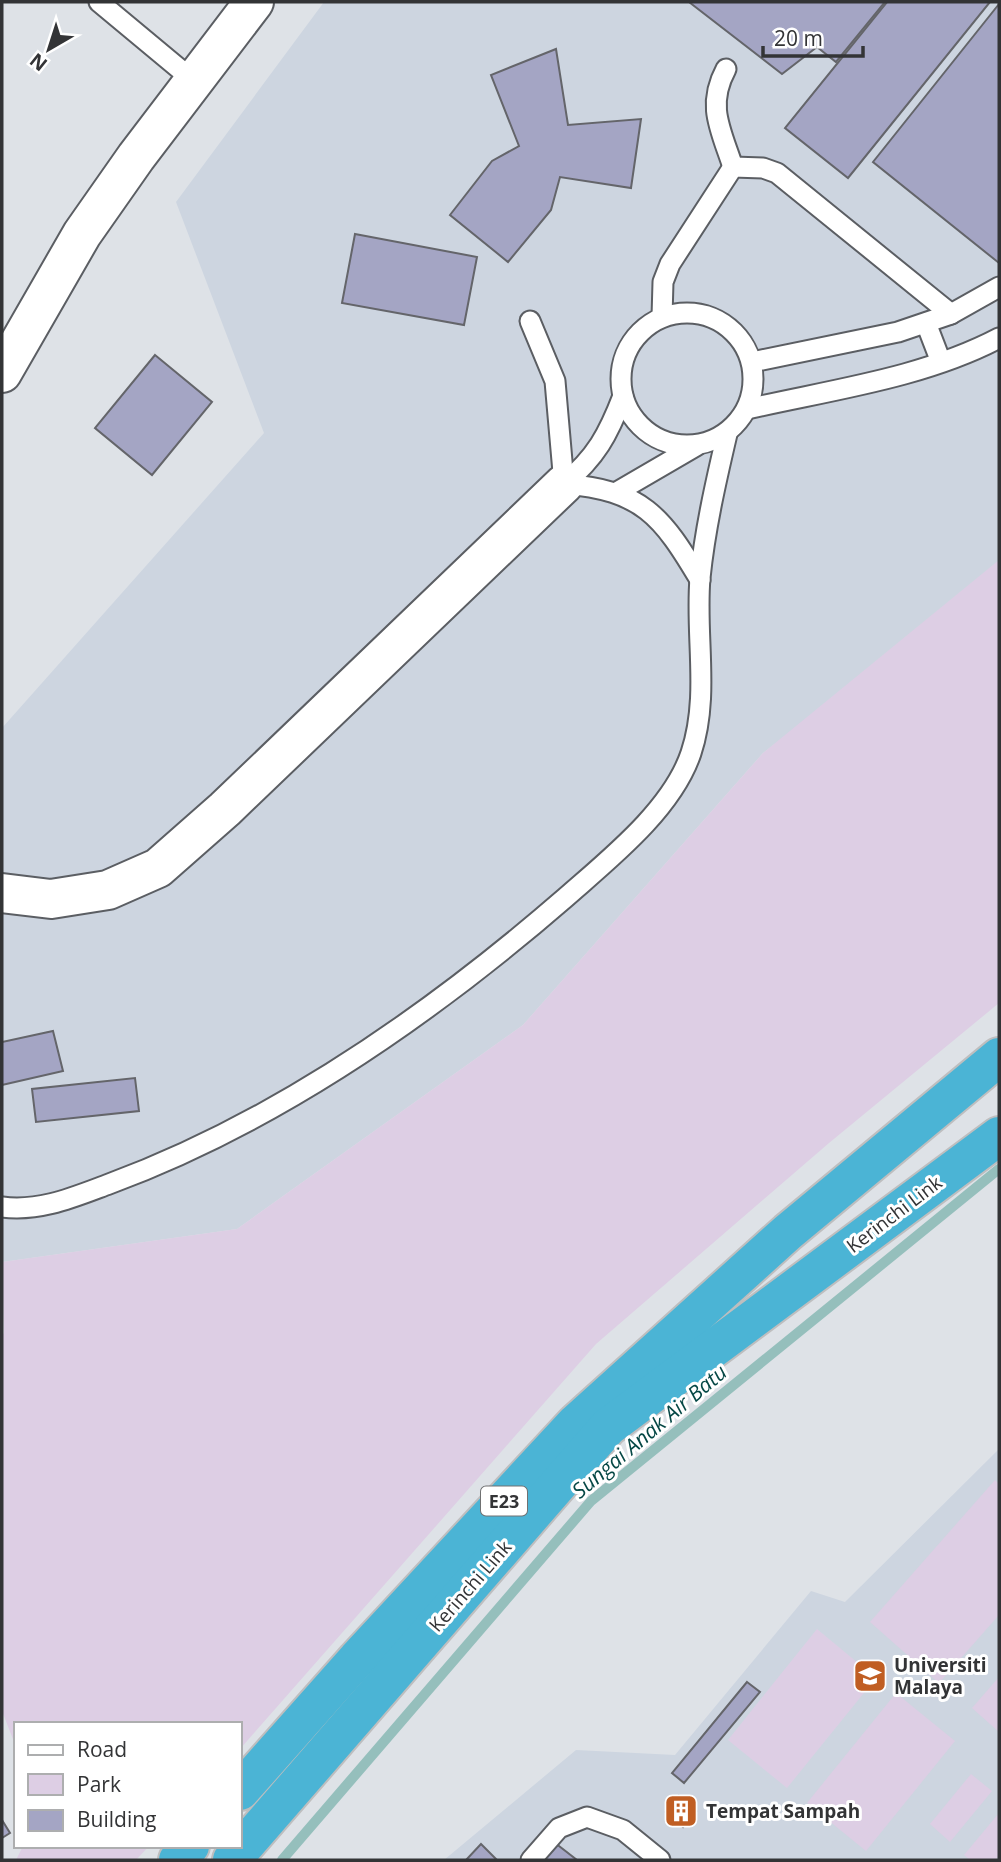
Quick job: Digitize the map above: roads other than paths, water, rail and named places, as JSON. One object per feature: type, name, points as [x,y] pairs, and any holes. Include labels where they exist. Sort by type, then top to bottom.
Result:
[{"type":"highway","name":"Kerinchi Link","points":[[242,1789],[357,1659],[576,1423],[788,1232],[999,1057]]},
{"type":"highway","name":"Kerinchi Link","points":[[232,1860],[608,1427],[999,1136]]},
{"type":"street","points":[[2,373],[82,234],[254,2]]},
{"type":"street","points":[[2,893],[51,899],[108,890],[158,868],[225,809],[564,484]]},
{"type":"lane","points":[[99,2],[194,82]]},
{"type":"lane","points":[[662,317],[663,282],[670,264],[733,167],[715,108],[716,90],[726,69]]},
{"type":"lane","points":[[733,167],[763,168],[777,173],[951,314]]},
{"type":"lane","points":[[752,362],[898,332],[951,314],[999,287]]},
{"type":"lane","points":[[2,1207],[36,1209],[148,1169],[233,1129],[377,1045],[451,993],[632,839],[665,798],[690,755],[699,712],[700,580],[711,502],[727,433],[747,409],[752,394],[752,362],[742,341],[726,325],[706,316],[684,312],[662,317],[645,327],[632,341],[623,358],[620,377],[623,396],[631,414],[643,429],[659,440],[678,445],[697,445]]},
{"type":"lane","points":[[530,321],[555,381],[564,484]]},
{"type":"lane","points":[[926,323],[941,362]]},
{"type":"lane","points":[[747,409],[941,362],[973,352],[999,338]]},
{"type":"lane","points":[[564,484],[583,468],[607,437],[623,396]]},
{"type":"lane","points":[[617,492],[697,445],[727,433]]},
{"type":"lane","points":[[564,484],[596,486],[617,492],[656,516],[673,535],[700,580]]},
{"type":"lane","points":[[531,1860],[559,1828],[587,1817],[622,1830],[660,1860]]},
{"type":"waterway","name":"Sungai Anak Air Batu","points":[[282,1860],[591,1501],[999,1169]]},
{"type":"place","name":"Universiti Malaya","points":[[870,1676]]},
{"type":"place","name":"Tempat Sampah","points":[[681,1811]]}]
